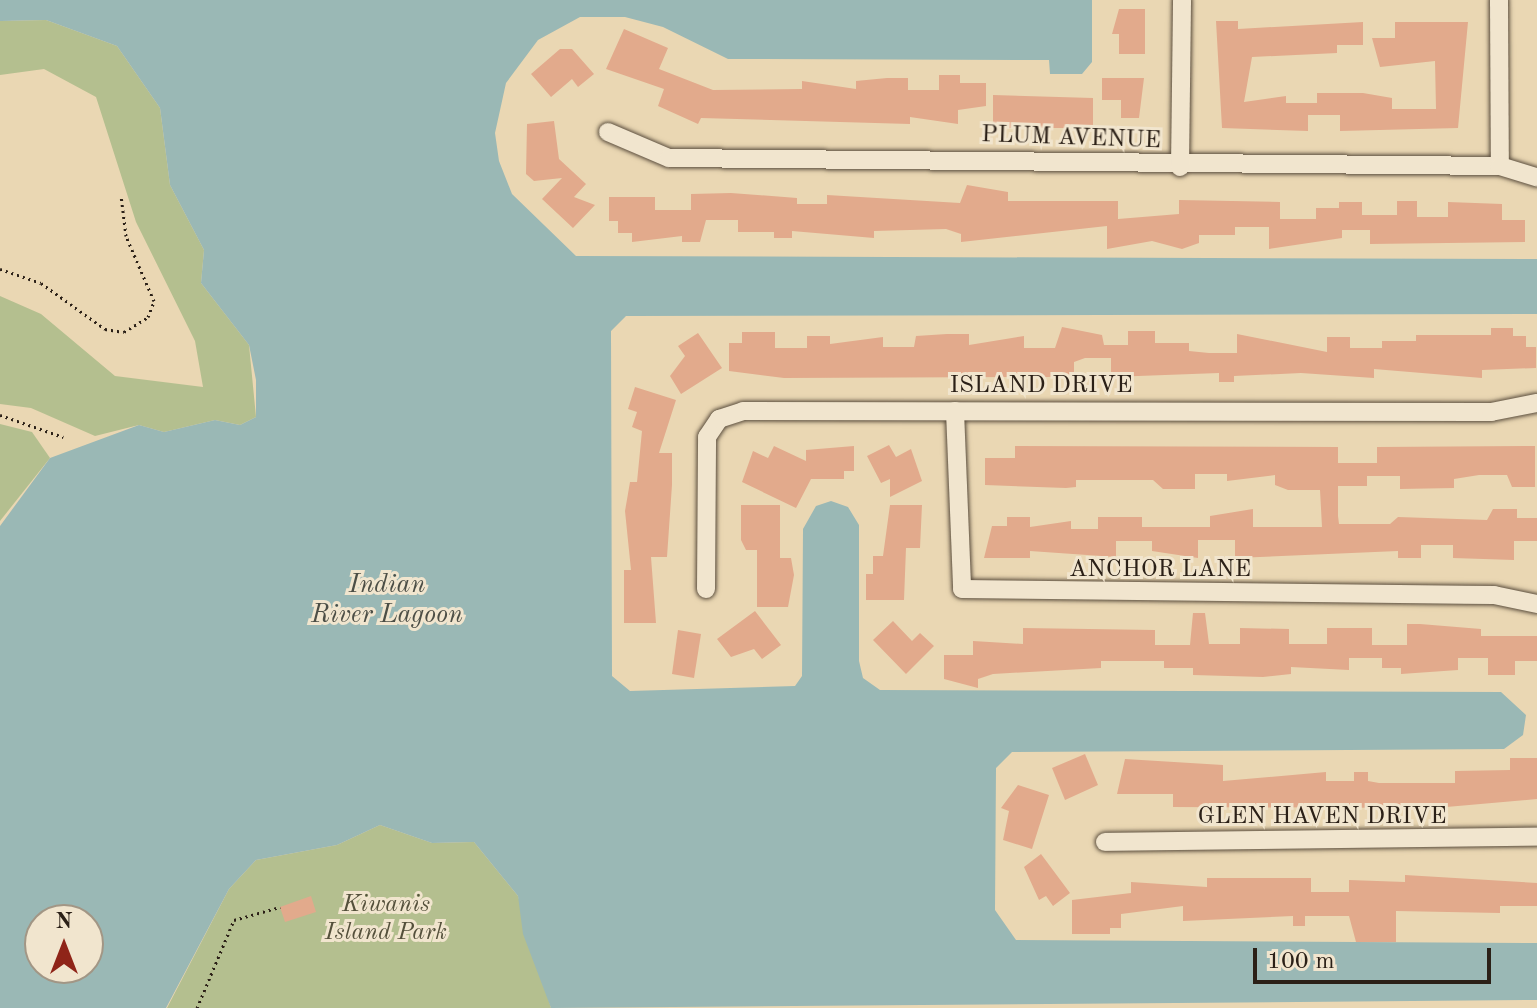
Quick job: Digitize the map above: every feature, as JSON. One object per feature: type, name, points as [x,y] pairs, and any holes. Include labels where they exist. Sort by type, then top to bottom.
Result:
[{"type":"street","points":[[1180,167],[1182,0]]},
{"type":"street","points":[[1499,0],[1500,166]]},
{"type":"street","name":"PLUM AVENUE","points":[[608,132],[669,158],[1180,167],[1500,166],[1537,177]]},
{"type":"street","name":"ISLAND DRIVE","points":[[706,589],[707,437],[719,419],[743,411],[1491,412],[1537,403]]},
{"type":"street","name":"ANCHOR LANE","points":[[955,411],[962,589],[982,595],[1494,595],[1537,604]]},
{"type":"street","name":"GLEN HAVEN DRIVE","points":[[1105,842],[1537,837]]},
{"type":"path","points":[[0,269],[41,283],[105,329],[124,332],[148,317],[154,301],[126,236],[121,198]]},
{"type":"path","points":[[0,415],[63,437]]},
{"type":"path","points":[[197,1008],[234,920],[280,907]]},
{"type":"green space","points":[[46,20],[117,46],[160,108],[170,185],[204,250],[201,283],[249,345],[256,417],[240,425],[215,420],[164,432],[139,425],[95,436],[31,408],[0,404],[0,296],[41,314],[115,376],[203,387],[195,341],[136,222],[96,97],[44,69],[0,75],[0,21]]},
{"type":"green space","points":[[0,424],[32,432],[50,458],[0,521]]},
{"type":"green space","name":"Kiwanis Island Park","points":[[380,825],[432,843],[474,842],[518,896],[551,1008],[167,1008],[229,889],[256,860],[337,845]]},
{"type":"water","name":"Indian River Lagoon","points":[[0,0],[1092,0],[1092,62],[1082,74],[1050,74],[1049,60],[728,59],[663,27],[625,17],[580,17],[538,40],[506,83],[495,133],[499,161],[512,194],[576,256],[1537,259],[1537,314],[626,316],[611,331],[612,676],[630,691],[795,686],[802,676],[803,529],[816,506],[831,501],[848,507],[859,525],[859,661],[863,678],[880,690],[1501,692],[1526,715],[1523,735],[1504,749],[1012,752],[996,768],[995,910],[1016,940],[1537,943],[1537,1000],[551,1008],[523,934],[518,896],[474,842],[432,843],[380,825],[337,845],[256,860],[229,889],[166,1008],[0,1008],[0,526],[50,458],[139,425],[164,432],[215,420],[240,425],[256,417],[256,380],[249,345],[201,283],[204,250],[170,185],[160,108],[117,46],[46,20],[0,21]]},
{"type":"building","points":[[1119,9],[1145,9],[1145,54],[1119,54],[1119,34],[1112,34]]},
{"type":"building","points":[[1216,21],[1238,21],[1238,29],[1363,22],[1363,45],[1337,45],[1337,53],[1252,57],[1244,102],[1286,96],[1286,103],[1317,103],[1317,93],[1363,93],[1392,98],[1392,109],[1436,109],[1435,61],[1380,67],[1372,38],[1395,38],[1395,22],[1468,22],[1458,128],[1340,131],[1340,115],[1308,115],[1308,131],[1222,128]]},
{"type":"building","points":[[624,29],[668,48],[659,69],[713,90],[802,89],[802,81],[856,89],[856,81],[908,78],[908,90],[939,90],[939,75],[960,75],[960,83],[986,83],[986,106],[958,110],[958,124],[910,117],[910,124],[701,118],[698,124],[658,106],[664,89],[606,69]]},
{"type":"building","points":[[560,49],[572,49],[594,74],[578,87],[572,79],[551,97],[531,74]]},
{"type":"building","points":[[1102,78],[1144,78],[1139,118],[1121,118],[1121,100],[1102,100]]},
{"type":"building","points":[[993,95],[1093,98],[1093,128],[993,128]]},
{"type":"building","points":[[554,121],[559,159],[586,184],[574,197],[595,205],[573,228],[542,199],[562,178],[534,181],[526,174],[527,124]]},
{"type":"building","points":[[967,185],[1008,192],[1008,201],[1118,201],[1118,219],[1179,214],[1179,200],[1280,202],[1280,219],[1316,219],[1316,208],[1339,208],[1339,202],[1362,202],[1362,215],[1397,215],[1397,201],[1417,201],[1417,217],[1448,217],[1448,202],[1502,204],[1502,220],[1525,220],[1525,242],[1370,244],[1370,230],[1342,230],[1342,238],[1269,249],[1269,227],[1235,227],[1235,235],[1199,235],[1199,243],[1182,249],[1152,241],[1107,249],[1107,226],[961,242],[961,234],[946,229],[874,231],[874,238],[792,231],[792,238],[774,238],[774,232],[738,232],[738,220],[706,220],[700,242],[682,242],[682,236],[632,242],[632,233],[618,233],[618,221],[609,221],[609,197],[655,197],[655,210],[691,210],[691,194],[731,193],[797,198],[797,204],[827,204],[827,195],[960,203]]},
{"type":"building","points":[[1062,327],[1102,335],[1104,345],[1128,345],[1128,331],[1155,331],[1155,343],[1189,343],[1189,351],[1209,353],[1237,353],[1237,334],[1327,352],[1327,337],[1350,337],[1350,348],[1382,348],[1382,341],[1416,341],[1416,335],[1491,335],[1491,328],[1513,328],[1513,336],[1526,336],[1526,347],[1536,347],[1536,368],[1482,370],[1482,378],[1374,369],[1374,378],[1301,373],[1234,376],[1234,382],[1219,382],[1219,373],[1111,377],[1111,358],[1085,358],[1074,362],[1074,376],[1047,377],[784,378],[729,371],[729,343],[742,343],[742,332],[775,332],[775,348],[807,348],[807,336],[830,336],[830,344],[883,337],[883,347],[914,347],[916,336],[969,334],[969,345],[1024,336],[1024,348],[1055,348]]},
{"type":"building","points":[[698,333],[722,368],[681,394],[670,376],[685,356],[678,346]]},
{"type":"building","points":[[635,387],[676,400],[659,453],[672,453],[672,485],[667,557],[651,557],[656,623],[624,623],[624,570],[631,570],[625,511],[630,482],[637,482],[642,431],[632,427],[637,412],[628,409]]},
{"type":"building","points":[[889,445],[896,457],[911,449],[922,481],[890,497],[890,479],[881,483],[867,456]]},
{"type":"building","points":[[774,446],[806,461],[806,450],[854,446],[854,471],[844,471],[844,479],[811,479],[796,508],[742,482],[753,451],[768,458]]},
{"type":"building","points":[[1015,446],[1338,447],[1338,463],[1377,463],[1377,447],[1535,446],[1535,487],[1512,487],[1507,475],[1479,475],[1454,479],[1454,488],[1400,489],[1400,476],[1367,476],[1367,486],[1338,486],[1338,516],[1339,524],[1390,524],[1398,517],[1487,520],[1493,509],[1517,509],[1517,518],[1537,518],[1537,541],[1514,541],[1514,560],[1453,558],[1453,545],[1421,545],[1421,558],[1398,558],[1398,551],[1235,558],[1235,540],[1198,540],[1198,558],[1152,551],[1152,541],[1116,541],[1116,557],[1030,551],[1030,558],[984,558],[992,526],[1007,526],[1007,517],[1030,517],[1030,527],[1071,521],[1071,529],[1098,529],[1098,517],[1142,517],[1142,527],[1210,527],[1210,516],[1253,509],[1253,527],[1322,527],[1320,490],[1288,490],[1275,485],[1275,475],[1227,481],[1227,474],[1195,474],[1195,489],[1163,489],[1153,480],[1076,480],[1076,487],[1066,488],[985,485],[985,458],[1015,458]]},
{"type":"building","points":[[741,505],[780,505],[780,558],[791,558],[794,575],[788,607],[757,607],[757,550],[746,550],[741,540]]},
{"type":"building","points":[[890,505],[922,505],[920,548],[906,548],[904,600],[866,600],[866,574],[873,574],[873,556],[883,556]]},
{"type":"building","points":[[755,611],[781,645],[762,659],[754,649],[731,657],[717,639]]},
{"type":"building","points":[[1193,613],[1205,613],[1209,644],[1240,644],[1240,628],[1289,629],[1289,644],[1327,644],[1327,628],[1372,628],[1372,645],[1407,645],[1407,624],[1420,624],[1481,629],[1481,636],[1537,636],[1537,661],[1515,661],[1515,675],[1488,675],[1488,658],[1458,658],[1458,670],[1401,674],[1401,668],[1382,668],[1382,658],[1349,658],[1349,670],[1291,667],[1291,674],[1263,677],[1193,675],[1193,668],[1164,668],[1164,661],[1101,661],[1101,668],[993,674],[978,679],[978,688],[944,679],[944,655],[973,655],[973,641],[1023,644],[1023,628],[1155,630],[1155,645],[1190,645]]},
{"type":"building","points":[[893,621],[912,641],[920,633],[934,646],[906,674],[873,640]]},
{"type":"building","points":[[678,630],[701,634],[694,678],[672,674]]},
{"type":"building","points":[[1085,754],[1098,785],[1065,800],[1052,768]]},
{"type":"building","points":[[1510,758],[1537,758],[1537,799],[1435,808],[1173,807],[1173,794],[1117,794],[1125,759],[1223,765],[1223,781],[1326,772],[1326,781],[1354,781],[1354,772],[1368,772],[1368,781],[1379,783],[1455,783],[1455,771],[1510,770]]},
{"type":"building","points":[[1018,785],[1049,795],[1032,849],[1003,840],[1009,811],[1001,808]]},
{"type":"building","points":[[1041,854],[1070,893],[1053,906],[1046,896],[1039,900],[1024,867]]},
{"type":"building","points":[[1405,875],[1537,883],[1537,906],[1500,906],[1500,913],[1396,911],[1396,942],[1356,942],[1349,916],[1305,916],[1305,926],[1293,926],[1293,916],[1183,921],[1183,906],[1121,914],[1121,928],[1110,928],[1110,934],[1072,934],[1072,900],[1131,893],[1131,882],[1207,887],[1207,878],[1311,878],[1311,892],[1349,892],[1349,880],[1405,882]]},
{"type":"building","points":[[311,896],[316,912],[285,922],[280,907]]}]
